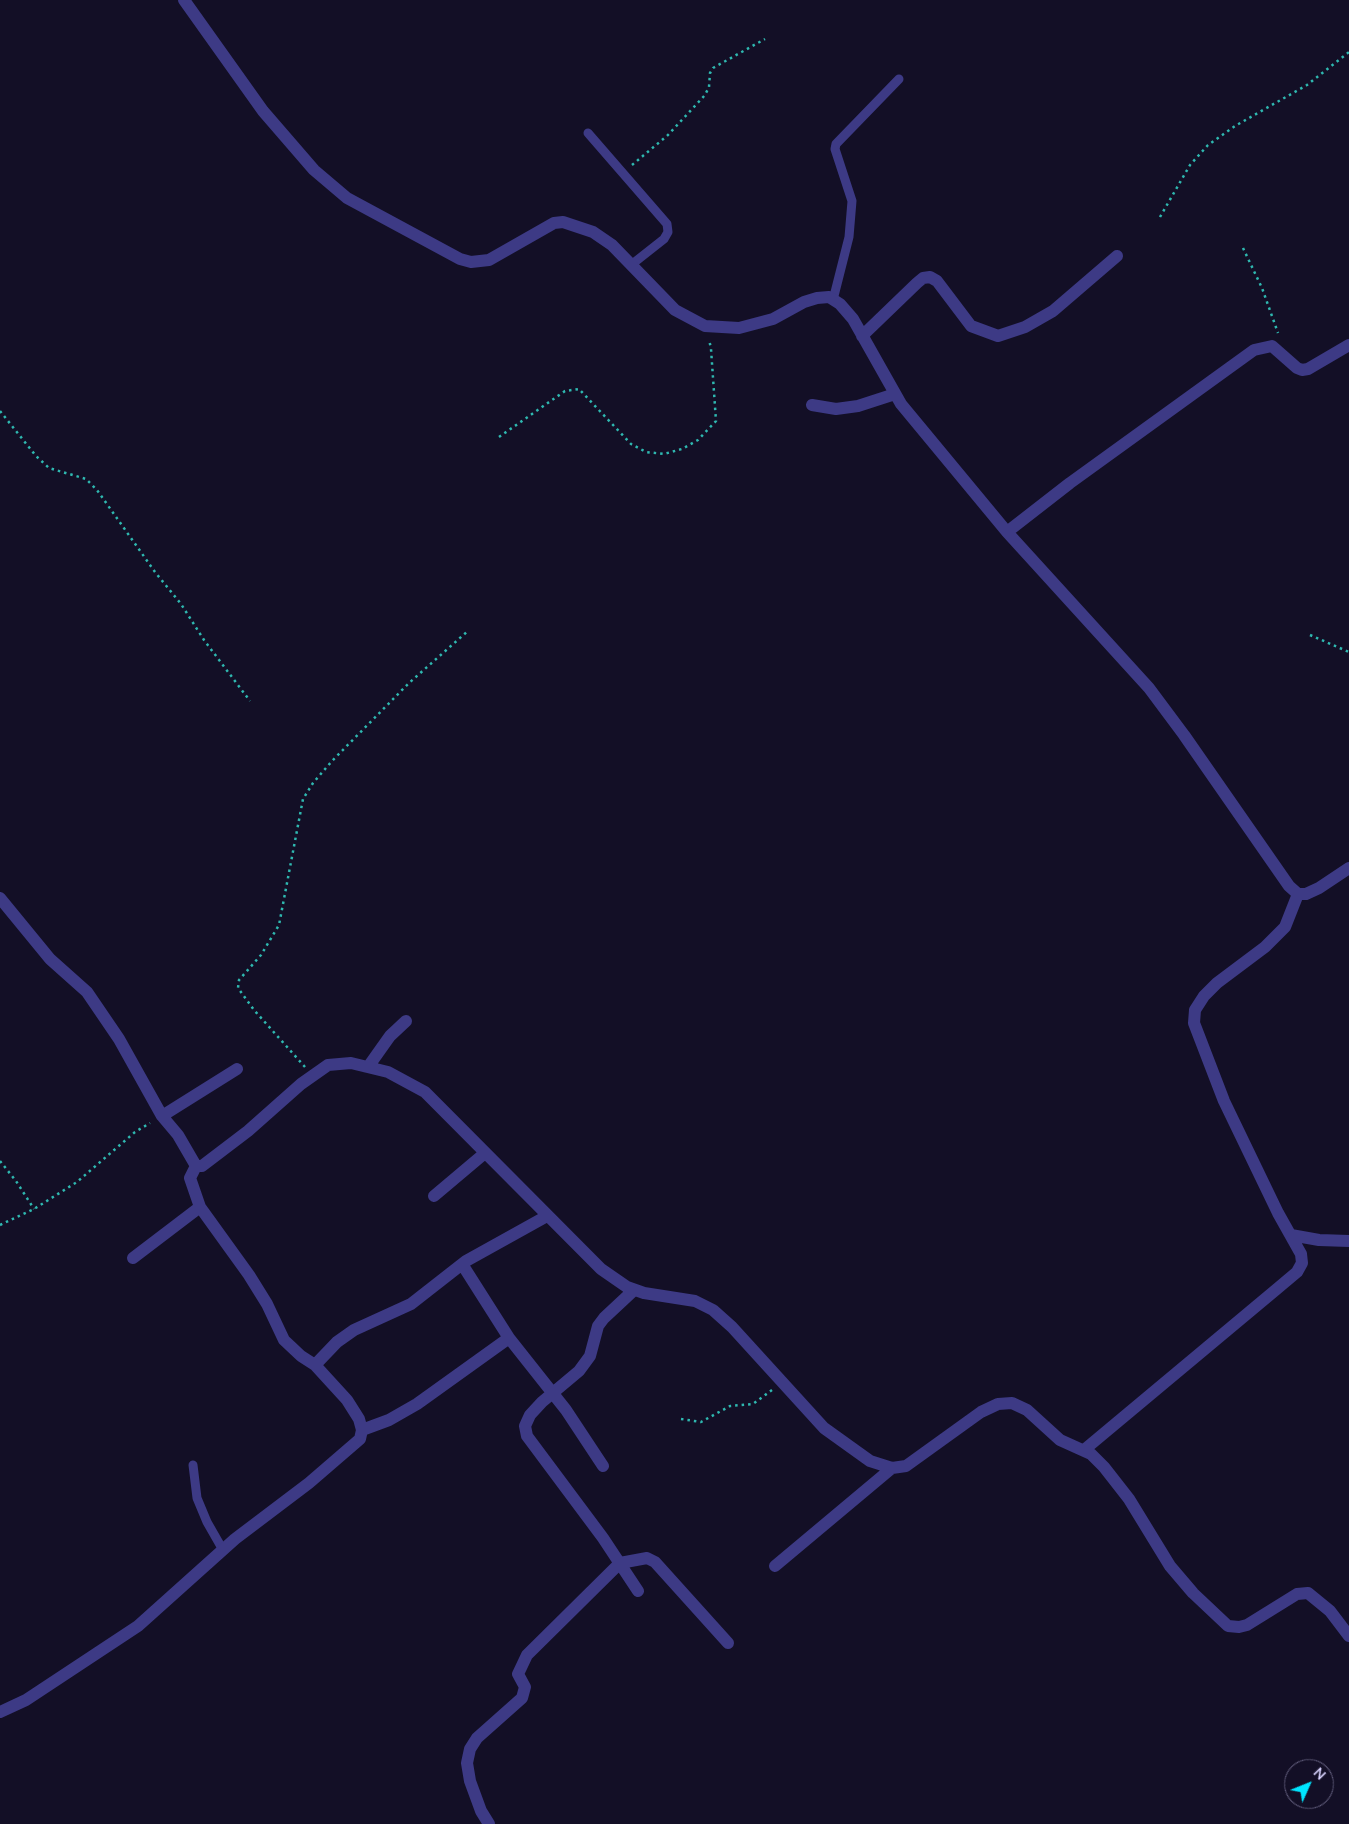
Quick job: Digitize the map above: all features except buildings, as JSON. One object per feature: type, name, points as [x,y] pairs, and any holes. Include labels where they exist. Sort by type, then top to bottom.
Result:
[{"type":"street","points":[[184,0],[214,46],[287,142],[314,170],[347,198],[460,259],[471,262],[489,260],[554,223],[563,222],[592,232],[612,245],[675,310],[705,326],[739,328],[773,320],[804,302],[817,298],[828,297],[833,300],[853,319],[895,394],[1007,532],[1149,688],[1289,886],[1298,894],[1306,894],[1319,888],[1349,868]]},
{"type":"street","points":[[862,336],[916,282],[930,277],[937,282],[971,326],[998,336],[1025,326],[1053,311],[1117,256]]},
{"type":"street","points":[[1007,532],[1070,483],[1254,350],[1272,346],[1290,363],[1302,370],[1308,369],[1349,345]]},
{"type":"street","points":[[812,405],[836,409],[858,406],[895,394]]},
{"type":"street","points":[[1084,1450],[1297,1272],[1302,1263],[1301,1254],[1278,1214],[1224,1101],[1194,1023],[1195,1010],[1204,996],[1217,983],[1265,947],[1285,927],[1298,894]]},
{"type":"street","points":[[0,898],[50,959],[87,992],[119,1039],[162,1116],[178,1135],[196,1166]]},
{"type":"street","points":[[368,1067],[390,1036],[406,1021]]},
{"type":"street","points":[[196,1166],[202,1166],[248,1131],[312,1075],[328,1066],[351,1063],[388,1072],[425,1092],[601,1269],[634,1290],[695,1302],[714,1310],[732,1327],[780,1382],[824,1428],[870,1461],[892,1468],[906,1466],[980,1412],[998,1404],[1012,1404],[1026,1410],[1060,1440],[1091,1454],[1104,1467],[1129,1499],[1170,1566],[1200,1600],[1228,1626],[1239,1627],[1247,1625],[1297,1594],[1308,1592],[1330,1611],[1349,1636]]},
{"type":"street","points":[[162,1116],[237,1069]]},
{"type":"street","points":[[434,1196],[485,1153]]},
{"type":"street","points":[[0,1712],[26,1700],[138,1626],[223,1550],[355,1445],[360,1439],[362,1430],[359,1419],[347,1400],[315,1365],[301,1356],[284,1340],[267,1304],[249,1275],[200,1207],[190,1178],[196,1166]]},
{"type":"street","points":[[133,1258],[200,1207]]},
{"type":"street","points":[[315,1365],[337,1342],[354,1330],[411,1304],[462,1264],[547,1216]]},
{"type":"street","points":[[1291,1235],[1319,1240],[1349,1241]]},
{"type":"street","points":[[462,1264],[509,1338],[554,1393],[603,1466]]},
{"type":"street","points":[[634,1290],[598,1326],[590,1356],[579,1371],[530,1415],[525,1426],[527,1436],[638,1591]]},
{"type":"street","points":[[362,1430],[389,1420],[417,1404],[509,1338]]},
{"type":"street","points":[[775,1566],[892,1468]]},
{"type":"street","points":[[489,1824],[481,1811],[470,1781],[467,1763],[470,1750],[477,1738],[522,1698],[525,1687],[518,1674],[527,1655],[620,1564],[647,1558],[655,1562],[728,1643]]},
{"type":"lane","points":[[833,300],[849,237],[852,201],[834,149],[836,144],[899,79]]},
{"type":"lane","points":[[588,133],[664,219],[668,228],[664,239],[631,264]]},
{"type":"lane","points":[[193,1464],[197,1498],[207,1522],[223,1550]]},
{"type":"path","points":[[623,172],[668,135],[705,96],[709,87],[710,73],[713,68],[765,40]]},
{"type":"path","points":[[1160,217],[1190,165],[1208,146],[1235,126],[1307,85],[1349,52]]},
{"type":"path","points":[[1244,248],[1271,309],[1278,332],[1280,352]]},
{"type":"path","points":[[499,437],[565,392],[579,389],[631,444],[646,452],[664,454],[682,450],[698,440],[716,421],[712,348],[705,326]]},
{"type":"path","points":[[0,411],[36,456],[50,468],[86,479],[97,490],[150,566],[181,604],[204,640],[250,701]]},
{"type":"path","points":[[312,1075],[242,996],[238,988],[239,980],[261,955],[279,925],[299,813],[303,799],[313,783],[409,683],[469,630]]},
{"type":"path","points":[[1310,635],[1349,652]]},
{"type":"path","points":[[0,1224],[34,1209],[84,1176],[135,1132],[162,1116]]},
{"type":"path","points":[[0,1161],[34,1209]]},
{"type":"path","points":[[681,1419],[701,1422],[730,1406],[753,1404],[764,1398],[780,1382]]}]
